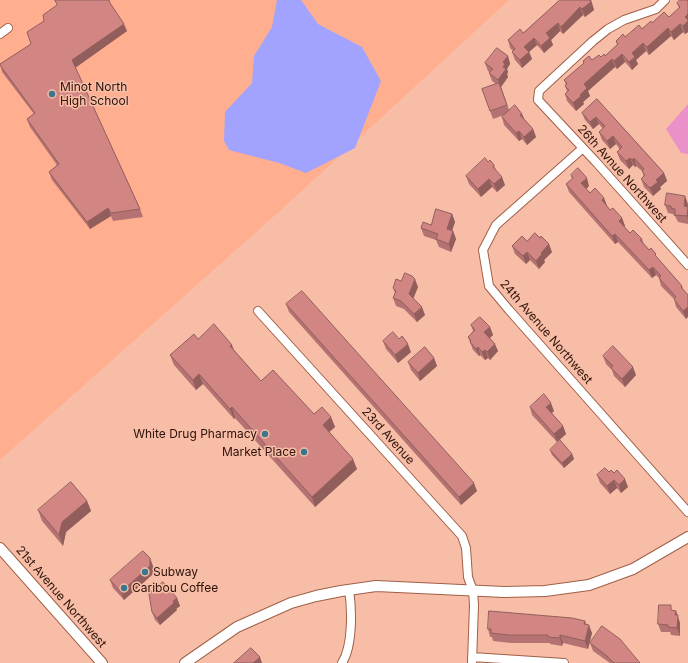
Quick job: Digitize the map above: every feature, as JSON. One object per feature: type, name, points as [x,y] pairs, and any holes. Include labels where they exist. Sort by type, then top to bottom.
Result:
[{"type":"street","name":"26th Avnue Northwest","points":[[665,0],[656,9],[624,20],[608,29],[545,84],[539,91],[538,100],[687,262]]},
{"type":"street","points":[[0,34],[8,28]]},
{"type":"street","name":"24th Avenue Northwest","points":[[583,148],[496,225],[482,250],[489,286],[688,512]]},
{"type":"street","name":"23rd Avenue","points":[[258,311],[462,536],[466,548],[468,577],[473,591],[474,605],[472,660]]},
{"type":"street","points":[[185,663],[236,627],[291,603],[316,596],[376,586],[504,592],[545,591],[589,586],[633,569],[688,537]]},
{"type":"street","name":"21st Avenue Northwest","points":[[0,548],[102,663]]},
{"type":"street","points":[[342,663],[350,636],[352,609],[350,590]]},
{"type":"street","points":[[472,660],[564,663]]},
{"type":"shaded area","points":[[0,0],[509,0],[281,210],[0,460]]},
{"type":"shaded area","points":[[688,104],[688,154],[681,153],[666,129]]},
{"type":"water","points":[[277,0],[301,0],[318,24],[362,47],[381,81],[355,148],[306,173],[279,163],[229,150],[224,141],[225,112],[252,83],[254,56],[272,27]]},
{"type":"building","name":"Minot North High School","points":[[55,0],[109,0],[124,24],[72,60],[140,209],[111,213],[108,208],[87,222],[49,172],[59,164],[27,119],[35,113],[0,65],[31,44],[27,32],[44,21],[43,15],[57,5]]},
{"type":"building","points":[[560,0],[589,0],[591,2],[582,9],[580,7],[561,27],[558,23],[546,33],[550,38],[541,46],[534,38],[524,47],[529,52],[520,60],[512,52],[515,49],[508,40],[520,29],[523,33]]},
{"type":"building","points":[[680,0],[688,0],[688,14],[685,17],[688,21],[683,26],[680,24],[671,32],[668,28],[647,47],[643,43],[632,53],[635,57],[629,62],[622,54],[614,61],[612,59],[584,84],[587,88],[573,103],[565,94],[569,90],[565,86],[567,83],[564,80],[584,63],[583,61],[589,56],[592,60],[599,55],[601,57],[604,54],[605,56],[618,44],[616,41],[623,34],[625,37],[639,25],[642,29],[651,21],[652,23],[664,12],[669,17],[680,7],[677,3]]},
{"type":"building","points":[[497,48],[508,56],[503,62],[505,64],[503,67],[506,69],[498,80],[489,73],[493,69],[485,63]]},
{"type":"building","points":[[499,83],[507,105],[490,111],[482,89]]},
{"type":"building","points":[[597,99],[664,173],[656,180],[658,182],[650,188],[641,179],[645,175],[642,171],[644,169],[634,158],[632,160],[630,158],[626,161],[617,152],[622,147],[613,136],[607,141],[599,132],[605,126],[596,117],[590,122],[582,113]]},
{"type":"building","points":[[515,105],[522,114],[520,115],[533,129],[524,137],[519,131],[516,133],[502,117]]},
{"type":"building","points":[[485,158],[488,162],[490,160],[494,165],[493,167],[502,177],[494,184],[489,179],[478,189],[466,176]]},
{"type":"building","points":[[578,168],[587,178],[581,183],[590,193],[595,188],[604,198],[602,200],[610,210],[613,208],[622,218],[619,221],[630,233],[633,230],[642,239],[640,240],[649,250],[651,248],[656,254],[655,255],[682,286],[681,287],[688,295],[688,307],[683,311],[674,299],[676,297],[659,278],[661,276],[653,267],[649,270],[615,234],[612,236],[566,184],[573,178],[571,175]]},
{"type":"building","points":[[667,193],[685,196],[684,206],[688,207],[687,216],[675,215],[675,209],[671,208],[671,206],[665,205]]},
{"type":"building","points":[[436,209],[452,214],[447,229],[453,231],[449,244],[436,239],[438,234],[421,228],[423,222],[431,225]]},
{"type":"building","points":[[535,233],[540,238],[541,236],[549,244],[536,261],[527,252],[523,256],[512,246],[522,236],[527,241]]},
{"type":"building","points":[[405,273],[415,279],[409,294],[422,307],[414,314],[401,301],[393,298],[396,291],[393,288],[396,279],[401,281]]},
{"type":"building","points":[[302,291],[474,483],[459,497],[286,304]]},
{"type":"building","points":[[480,317],[490,327],[484,332],[495,344],[487,352],[485,350],[482,352],[478,347],[476,349],[468,337],[475,330],[471,325]]},
{"type":"building","points":[[214,324],[232,345],[230,346],[261,381],[273,370],[314,414],[322,407],[331,417],[323,425],[353,459],[312,497],[232,407],[230,409],[199,374],[193,380],[170,355],[194,334],[198,339]]},
{"type":"building","points":[[393,332],[399,339],[402,336],[408,344],[395,355],[383,341]]},
{"type":"building","points":[[613,346],[633,367],[622,379],[611,368],[613,366],[603,356]]},
{"type":"building","points":[[425,347],[434,358],[418,373],[408,362]]},
{"type":"building","points":[[544,394],[551,403],[546,407],[563,426],[554,434],[530,407]]},
{"type":"building","points":[[560,440],[572,454],[562,463],[550,450]]},
{"type":"building","points":[[605,468],[609,472],[611,470],[614,473],[617,470],[625,479],[619,485],[614,480],[607,486],[597,475]]},
{"type":"building","points":[[71,482],[87,501],[62,522],[59,535],[38,510]]},
{"type":"building","points":[[143,551],[150,558],[150,566],[121,592],[110,580]]},
{"type":"building","points":[[163,582],[177,598],[173,601],[174,603],[157,618],[152,612],[149,594]]},
{"type":"building","points":[[659,605],[671,605],[671,610],[676,611],[675,615],[678,615],[677,628],[658,624]]},
{"type":"building","points":[[489,611],[572,618],[585,621],[584,624],[589,625],[585,641],[560,635],[560,638],[548,637],[548,635],[508,635],[491,633],[491,629],[488,629]]},
{"type":"building","points":[[602,626],[620,639],[640,663],[614,663],[590,643]]},
{"type":"building","points":[[251,648],[260,657],[253,663],[234,663]]},
{"type":"place","name":"Minot North High School","points":[[52,94]]},
{"type":"place","name":"White Drug Pharmacy","points":[[265,434]]},
{"type":"place","name":"Market Place","points":[[304,452]]},
{"type":"place","name":"Subway","points":[[145,572]]},
{"type":"place","name":"Caribou Coffee","points":[[124,588]]}]
